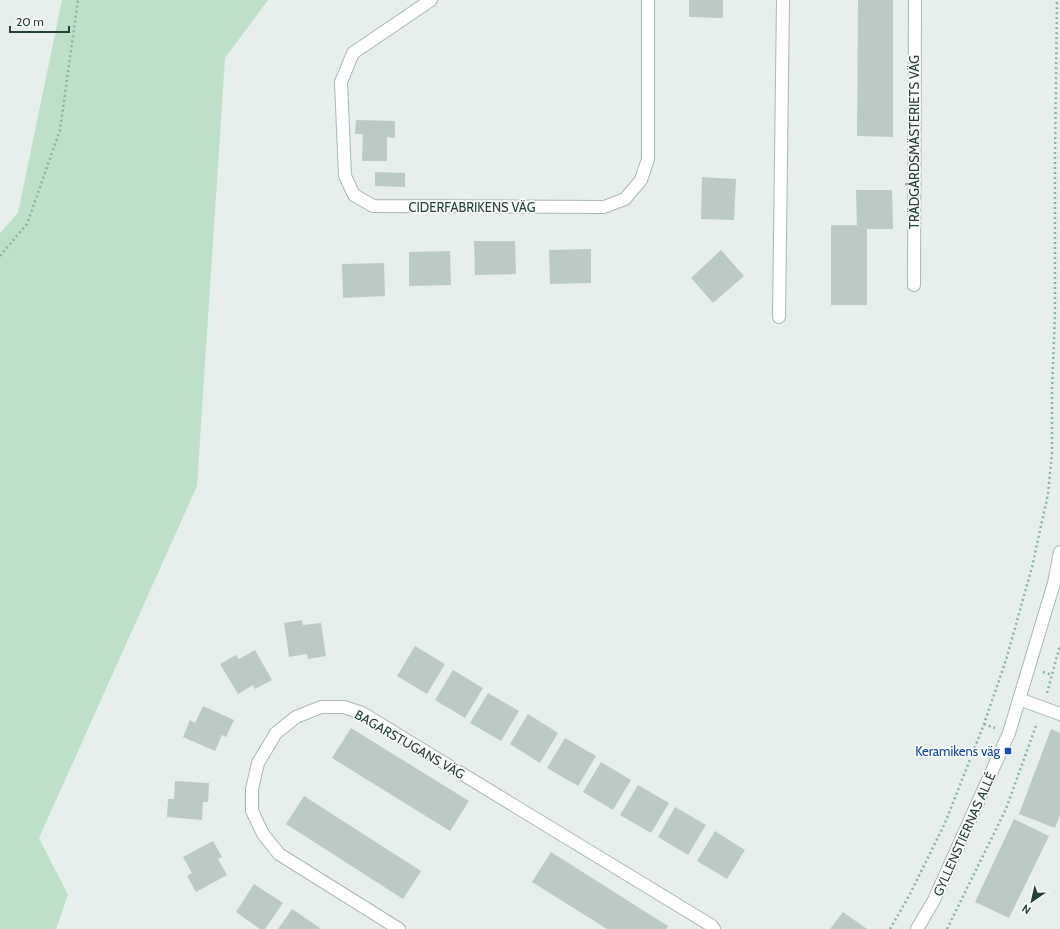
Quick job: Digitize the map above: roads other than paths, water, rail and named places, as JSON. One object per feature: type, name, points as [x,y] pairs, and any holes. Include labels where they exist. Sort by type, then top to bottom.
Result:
[{"type":"street","name":"CIDERFABRIKENS VÄG","points":[[430,0],[353,53],[341,82],[346,176],[354,195],[373,206],[604,207],[625,199],[641,180],[648,159],[648,0]]},
{"type":"street","points":[[779,317],[783,0]]},
{"type":"street","name":"TRÄDGÅRDSMÄSTERIETS VÄG","points":[[914,285],[915,0]]},
{"type":"street","name":"GYLLENSTIERNAS ALLÉ","points":[[917,929],[934,900],[1006,741],[1054,583],[1060,552]]},
{"type":"street","points":[[1019,698],[1060,714]]},
{"type":"street","name":"BAGARSTUGANS VÄG","points":[[399,929],[279,854],[263,834],[252,811],[252,789],[258,763],[276,733],[296,717],[321,707],[344,707],[362,712],[712,926],[714,929]]},
{"type":"place","name":"Keramikens väg","points":[[1008,751]]}]
